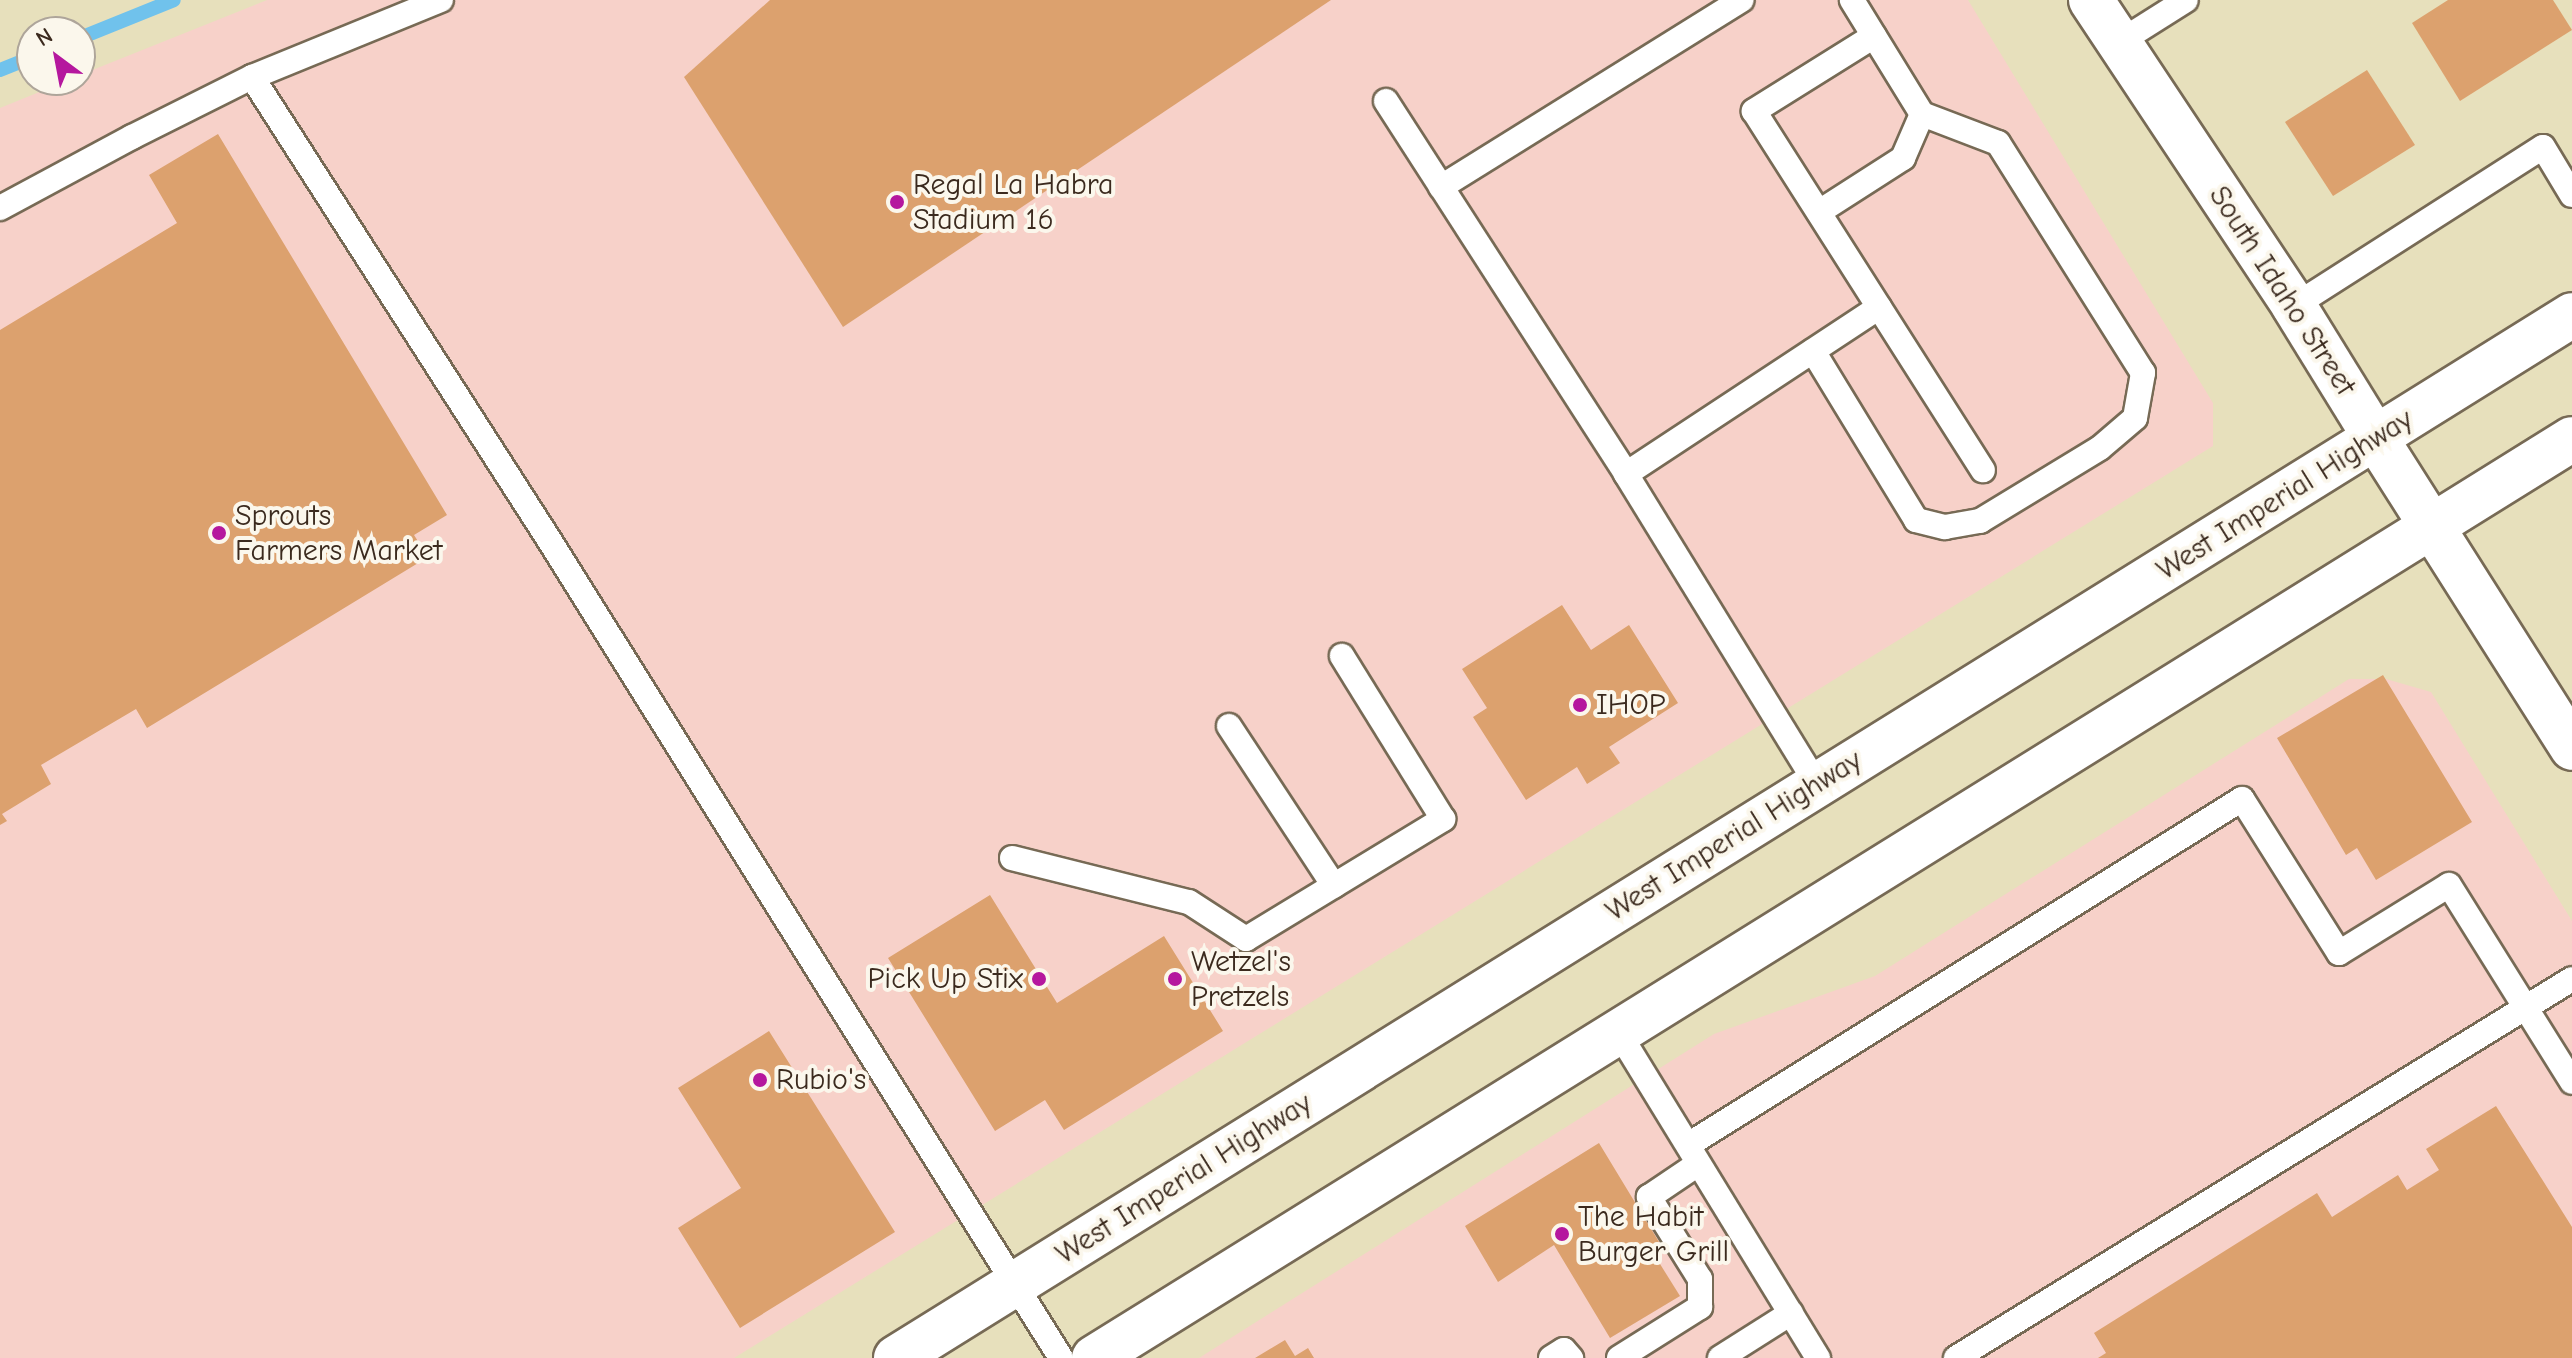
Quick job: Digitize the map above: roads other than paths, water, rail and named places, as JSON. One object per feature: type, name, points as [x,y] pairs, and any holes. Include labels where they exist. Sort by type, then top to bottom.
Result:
[{"type":"main road","name":"South Idaho Street","points":[[2091,0],[2294,306],[2572,748]]},
{"type":"main road","name":"West Imperial Highway","points":[[896,1358],[2572,315]]},
{"type":"main road","points":[[1094,1358],[2572,439]]},
{"type":"lane","points":[[0,208],[252,77],[441,0]]},
{"type":"lane","points":[[1441,187],[1742,0]]},
{"type":"lane","points":[[1813,351],[1916,520],[1945,527],[1980,521],[2100,448],[2135,418],[2143,373],[1998,143],[1922,114],[1852,0]]},
{"type":"lane","points":[[2118,43],[2186,0]]},
{"type":"lane","points":[[1874,36],[1754,111],[1983,470]]},
{"type":"lane","points":[[252,77],[548,538],[819,977],[1061,1358]]},
{"type":"lane","points":[[1386,101],[1626,474],[1817,784]]},
{"type":"lane","points":[[1819,212],[1903,158],[1922,114]]},
{"type":"lane","points":[[2294,306],[2543,147],[2572,195]]},
{"type":"lane","points":[[1626,474],[1879,307]]},
{"type":"lane","points":[[1012,858],[1189,902],[1246,939],[1334,886],[1443,819],[1342,656]]},
{"type":"lane","points":[[1229,726],[1334,886]]},
{"type":"lane","points":[[1619,1358],[1700,1307],[1700,1279],[1649,1197],[1693,1155],[2242,799],[2339,953],[2449,885],[2572,1082]]},
{"type":"lane","points":[[1956,1358],[2572,979]]},
{"type":"lane","points":[[1617,1030],[1818,1358]]},
{"type":"lane","points":[[1720,1358],[1791,1313]]},
{"type":"lane","points":[[1551,1358],[1564,1350],[1571,1358]]},
{"type":"waterway","points":[[96,32],[174,0]]},
{"type":"waterway","points":[[0,70],[16,64]]},
{"type":"place","name":"Regal La Habra Stadium 16","points":[[897,202]]},
{"type":"place","name":"Sprouts Farmers Market","points":[[219,533]]},
{"type":"place","name":"IHOP","points":[[1580,705]]},
{"type":"place","name":"Pick Up Stix","points":[[1039,979]]},
{"type":"place","name":"Wetzel's Pretzels","points":[[1175,979]]},
{"type":"place","name":"Rubio's","points":[[760,1080]]},
{"type":"place","name":"The Habit Burger Grill","points":[[1562,1234]]}]
